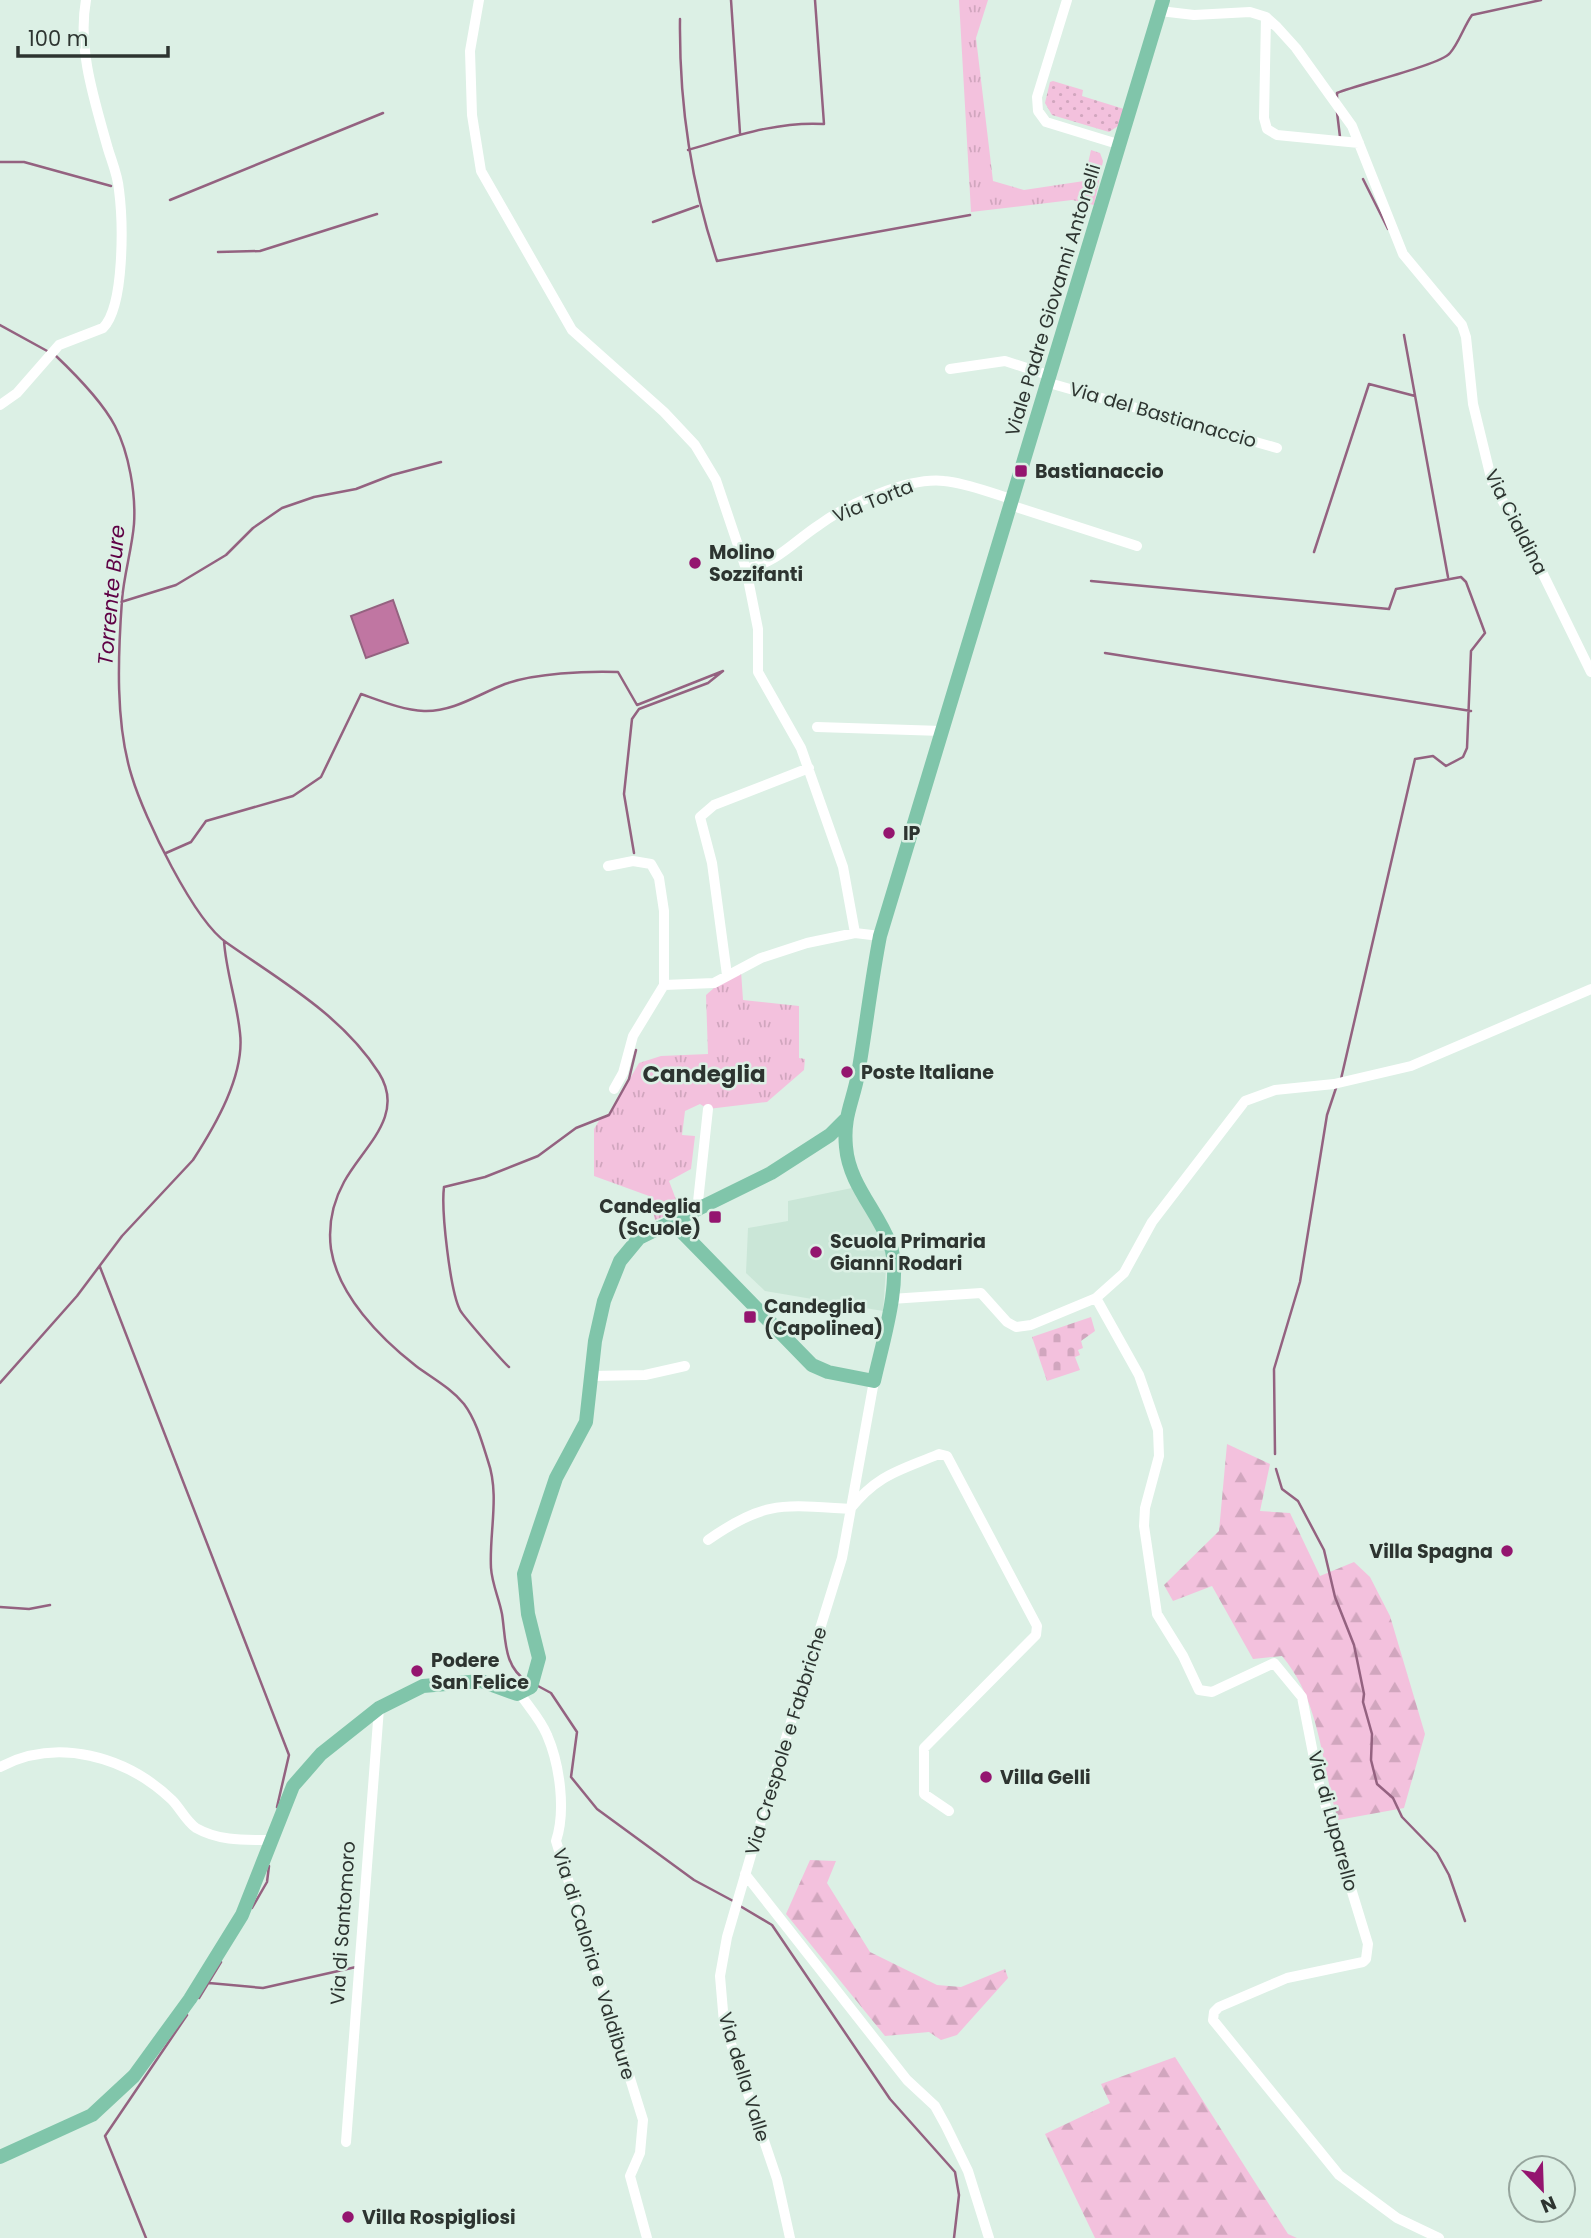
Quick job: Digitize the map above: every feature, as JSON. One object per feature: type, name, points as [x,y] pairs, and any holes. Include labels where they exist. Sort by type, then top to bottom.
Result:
[{"type":"main road","name":"Viale Padre Giovanni Antonelli","points":[[845,1120],[857,1079],[880,936],[1162,6]]},
{"type":"main road","points":[[0,2157],[92,2115],[134,2076],[190,1999],[242,1916],[260,1872],[269,1840],[293,1786],[306,1769],[379,1708],[405,1692],[442,1683],[481,1681],[529,1685],[539,1652],[528,1614],[524,1574],[556,1478],[586,1422],[595,1341],[604,1301],[620,1261],[639,1238],[692,1214],[811,1149],[845,1120]]},
{"type":"main road","points":[[668,1224],[682,1232],[813,1365],[828,1373],[874,1381],[891,1299],[892,1253],[852,1174],[847,1156],[845,1120]]},
{"type":"main road","points":[[682,1232],[692,1214]]},
{"type":"street","points":[[0,405],[17,393],[59,345],[96,332],[107,323],[118,285],[119,190],[91,90],[83,18],[86,0]]},
{"type":"street","points":[[479,0],[470,51],[472,116],[481,171],[572,330],[664,412],[701,453],[722,495],[746,569],[758,629],[758,672],[791,728],[808,768],[844,867],[855,933]]},
{"type":"street","points":[[1067,0],[1037,97],[1038,111],[1042,119],[1050,124],[1121,145]]},
{"type":"street","points":[[1162,6],[1194,15],[1250,12],[1265,17],[1264,118],[1267,129],[1277,135],[1359,143]]},
{"type":"street","name":"Via Cialdina","points":[[1265,17],[1296,48],[1344,114],[1359,143],[1403,254],[1462,325],[1474,412],[1492,482],[1540,568],[1591,672]]},
{"type":"street","name":"Via del Bastianaccio","points":[[950,369],[1001,361],[1050,380],[1278,448]]},
{"type":"street","name":"Via Torta","points":[[746,569],[775,560],[834,516],[910,484],[932,480],[951,482],[1137,546]]},
{"type":"street","points":[[817,727],[942,730]]},
{"type":"street","points":[[727,975],[712,863],[700,817],[714,805],[808,768]]},
{"type":"street","points":[[608,866],[647,861],[656,872],[664,911],[664,985],[633,1036],[623,1073],[614,1089]]},
{"type":"street","points":[[664,985],[704,985],[781,950],[855,933],[880,936]]},
{"type":"street","points":[[891,1299],[981,1293],[1007,1322],[1021,1327],[1096,1298],[1124,1273],[1152,1222],[1245,1101],[1275,1090],[1334,1084],[1411,1066],[1591,989]]},
{"type":"street","points":[[692,1214],[708,1109]]},
{"type":"street","name":"Via di Luparello","points":[[1096,1298],[1132,1360],[1158,1430],[1159,1456],[1145,1508],[1144,1526],[1161,1625],[1183,1656],[1199,1690],[1212,1692],[1274,1663],[1302,1696],[1318,1784],[1368,1944],[1363,1962],[1267,1985],[1216,2009],[1213,2020],[1339,2175],[1397,2218],[1439,2238]]},
{"type":"street","points":[[592,1376],[645,1375],[685,1366]]},
{"type":"street","name":"Via Crespole e Fabbriche","points":[[874,1381],[842,1558],[746,1874],[907,2080],[935,2106],[968,2171],[989,2238]]},
{"type":"street","points":[[708,1540],[737,1520],[766,1508],[850,1509],[869,1485],[939,1454],[947,1456],[1037,1626],[1036,1635],[924,1748],[924,1794],[950,1811]]},
{"type":"street","name":"Via di Caloria e Valdibure","points":[[529,1685],[552,1749],[563,1822],[556,1841],[643,2120],[640,2152],[630,2176],[647,2238]]},
{"type":"street","name":"Via di Santomoro","points":[[346,2142],[379,1708]]},
{"type":"street","points":[[0,1768],[19,1757],[65,1750],[120,1763],[171,1799],[194,1827],[226,1840],[269,1840]]},
{"type":"street","name":"Via della Valle","points":[[746,1874],[722,1962],[721,2008],[785,2205],[790,2238]]},
{"type":"shaded area","points":[[393,600],[408,643],[366,658],[351,616]]},
{"type":"shaded area","name":"Scuola Primaria Gianni Rodari","points":[[852,1188],[881,1236],[887,1255],[883,1311],[765,1291],[746,1273],[748,1228],[788,1221],[788,1201]]},
{"type":"green space","points":[[959,0],[988,0],[976,38],[993,181],[1024,190],[1084,181],[1091,150],[1100,153],[1103,161],[1094,205],[1072,200],[971,212]]},
{"type":"green space","points":[[1050,82],[1083,90],[1082,96],[1124,109],[1118,126],[1109,132],[1052,115],[1045,103]]},
{"type":"green space","points":[[741,971],[743,1000],[799,1006],[799,1058],[805,1059],[804,1070],[767,1102],[708,1109],[700,1104],[685,1111],[682,1135],[695,1136],[691,1169],[669,1181],[680,1210],[655,1220],[649,1196],[594,1176],[594,1129],[600,1119],[610,1113],[639,1063],[661,1056],[708,1054],[706,995],[723,980]]},
{"type":"green space","points":[[1091,1317],[1095,1331],[1081,1341],[1083,1348],[1078,1350],[1080,1355],[1075,1357],[1080,1370],[1047,1381],[1032,1337]]},
{"type":"green space","points":[[1227,1444],[1270,1464],[1260,1511],[1290,1513],[1320,1576],[1354,1562],[1370,1577],[1390,1616],[1425,1734],[1404,1808],[1338,1820],[1312,1713],[1295,1674],[1282,1656],[1253,1659],[1212,1586],[1173,1601],[1164,1585],[1219,1531]]},
{"type":"green space","points":[[810,1860],[836,1861],[827,1883],[870,1952],[937,1985],[961,1987],[1005,1969],[1008,1978],[957,2035],[941,2040],[929,2032],[885,2036],[786,1914]]},
{"type":"green space","points":[[1175,2057],[1288,2234],[1297,2238],[1095,2238],[1045,2134],[1110,2103],[1101,2084]]},
{"type":"waterway","points":[[731,0],[740,133]]},
{"type":"waterway","points":[[688,150],[772,127],[824,124],[815,0]]},
{"type":"waterway","points":[[1337,99],[1337,93],[1443,58],[1453,49],[1472,15],[1541,0]]},
{"type":"waterway","points":[[680,19],[688,141],[700,201],[717,261],[970,215]]},
{"type":"waterway","points":[[1337,112],[1340,137]]},
{"type":"waterway","points":[[170,200],[383,113]]},
{"type":"waterway","points":[[0,162],[24,162],[111,186]]},
{"type":"waterway","points":[[1363,179],[1388,229]]},
{"type":"waterway","points":[[653,222],[698,206]]},
{"type":"waterway","points":[[218,252],[260,251],[377,214]]},
{"type":"waterway","name":"Torrente Bure","points":[[0,325],[49,352]]},
{"type":"waterway","points":[[1404,335],[1448,577]]},
{"type":"waterway","points":[[55,355],[88,388],[110,417],[124,448],[130,474],[134,524],[122,600],[119,689],[123,735],[138,795],[172,867],[214,931],[329,1016],[364,1052],[379,1073],[386,1089],[388,1103],[385,1117],[344,1182],[337,1198],[332,1214],[330,1240],[335,1266],[351,1299],[375,1329],[402,1355],[459,1398],[475,1424],[493,1487],[491,1568],[502,1614],[507,1652],[514,1669],[528,1682]]},
{"type":"waterway","points":[[1314,552],[1369,384],[1415,396]]},
{"type":"waterway","points":[[121,602],[176,585],[226,555],[253,528],[282,508],[314,497],[356,489],[392,475],[441,462]]},
{"type":"waterway","points":[[1091,581],[1389,609],[1396,589],[1461,577],[1466,582],[1485,633],[1471,651],[1467,748],[1463,757],[1446,766],[1433,756],[1415,759],[1341,1079]]},
{"type":"waterway","points":[[1105,653],[1471,711]]},
{"type":"waterway","points":[[166,853],[191,842],[206,821],[293,796],[321,777],[361,694],[408,709],[435,711],[456,706],[505,684],[531,677],[576,672],[618,672],[637,705],[723,671]]},
{"type":"waterway","points":[[634,853],[624,794],[632,719],[639,709],[708,683],[723,671]]},
{"type":"waterway","points":[[0,1383],[77,1296],[122,1236],[193,1160],[219,1116],[233,1083],[240,1049],[239,1021],[224,941]]},
{"type":"waterway","points":[[509,1367],[463,1314],[456,1300],[447,1250],[444,1187],[485,1177],[538,1156],[576,1128],[609,1115],[629,1079],[636,1050]]},
{"type":"waterway","points":[[1275,1454],[1274,1369],[1300,1282],[1327,1115],[1336,1088]]},
{"type":"waterway","points":[[100,1267],[289,1755],[277,1807]]},
{"type":"waterway","points":[[1276,1469],[1282,1489],[1298,1501],[1324,1550],[1335,1597],[1354,1645],[1364,1694],[1363,1702],[1372,1734],[1371,1760],[1377,1784],[1393,1798],[1402,1817],[1437,1853],[1449,1875],[1465,1921]]},
{"type":"waterway","points":[[0,1607],[29,1609],[50,1605]]},
{"type":"waterway","points":[[538,1686],[551,1693],[577,1732],[571,1777],[597,1809],[694,1880],[735,1902]]},
{"type":"waterway","points":[[252,1908],[267,1882],[269,1866]]},
{"type":"waterway","points":[[740,1906],[772,1925],[890,2099],[955,2172],[959,2195],[954,2238]]},
{"type":"waterway","points":[[199,1998],[221,1962]]},
{"type":"waterway","points":[[209,1983],[263,1988],[356,1967]]},
{"type":"waterway","points":[[146,2238],[105,2136],[187,2015]]},
{"type":"place","name":"Bastianaccio","points":[[1021,471]]},
{"type":"place","name":"Molino Sozzifanti","points":[[695,563]]},
{"type":"place","name":"IP","points":[[889,833]]},
{"type":"place","name":"Poste Italiane","points":[[847,1072]]},
{"type":"place","name":"Candeglia (Scuole)","points":[[715,1217]]},
{"type":"place","name":"Scuola Primaria Gianni Rodari","points":[[816,1252]]},
{"type":"place","name":"Candeglia (Capolinea)","points":[[750,1317]]},
{"type":"place","name":"Villa Spagna","points":[[1507,1551]]},
{"type":"place","name":"Podere San Felice","points":[[417,1671]]},
{"type":"place","name":"Villa Gelli","points":[[986,1777]]},
{"type":"place","name":"Villa Rospigliosi","points":[[348,2217]]},
{"type":"district","name":"Candeglia","points":[[704,1074]]}]
